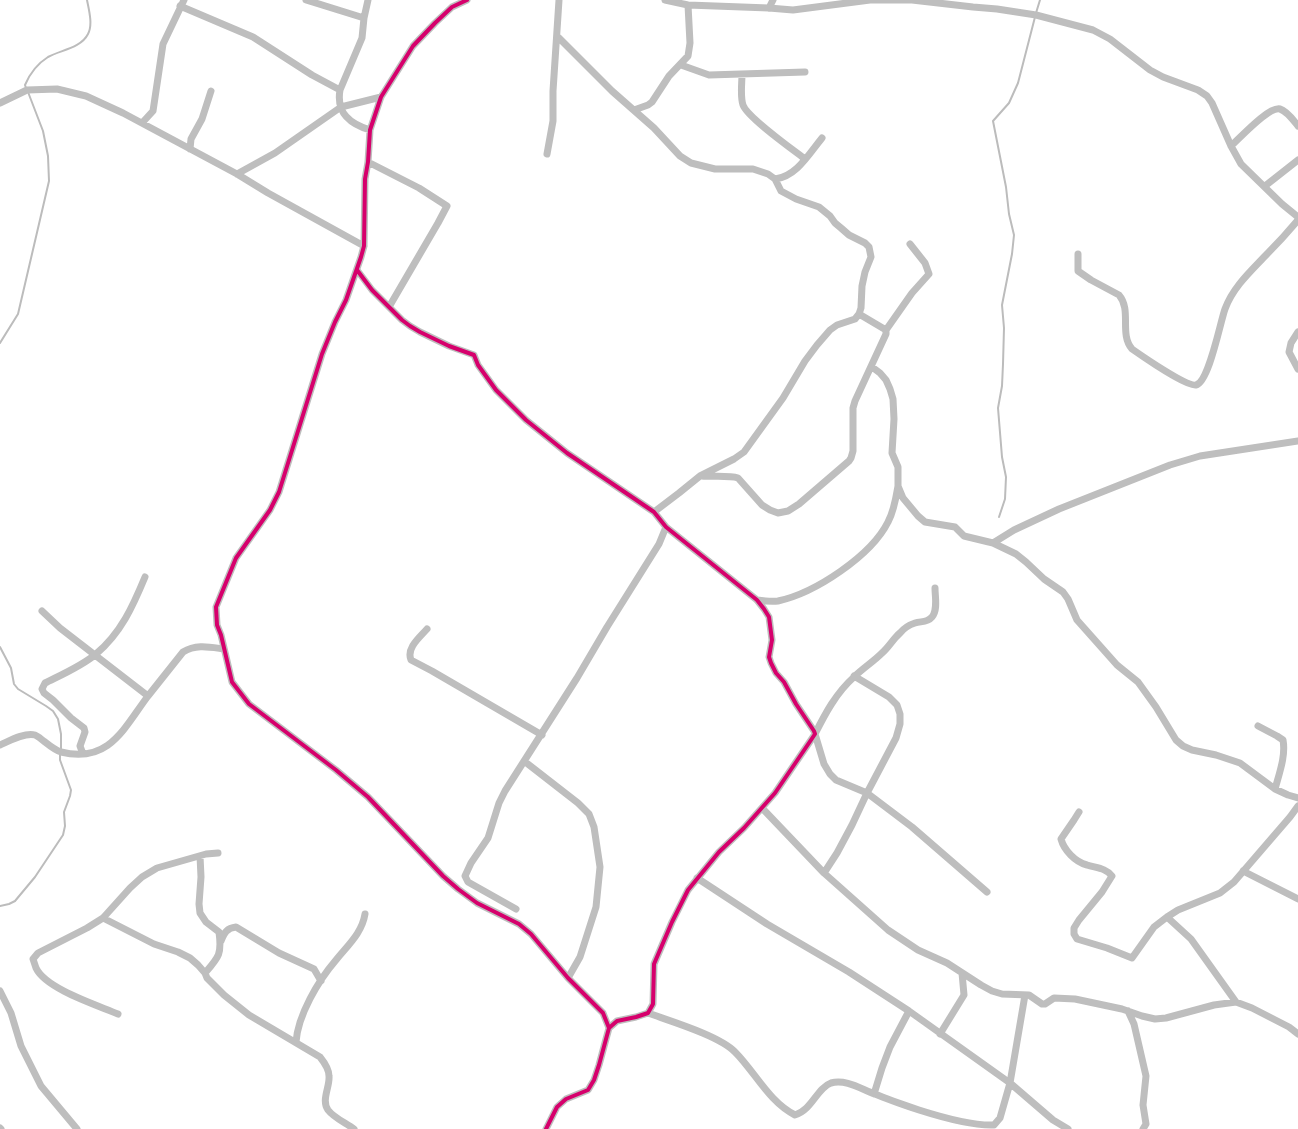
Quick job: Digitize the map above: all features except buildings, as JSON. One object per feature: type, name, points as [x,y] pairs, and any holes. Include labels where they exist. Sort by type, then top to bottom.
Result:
[{"type":"street","points":[[306,0],[364,18]]},
{"type":"street","points":[[368,0],[362,38],[340,90],[339,99],[345,116],[355,125],[370,130]]},
{"type":"street","points":[[449,0],[452,8]]},
{"type":"street","points":[[467,0],[452,8],[413,46],[381,97],[370,130],[368,162],[365,179],[364,246],[357,270],[346,300],[322,354],[279,492],[270,510],[236,558],[216,607],[217,625],[221,635],[232,682],[249,704],[336,770],[368,797],[458,889],[477,903],[519,924],[531,934],[568,978],[602,1013],[609,1028]]},
{"type":"street","points":[[546,154],[552,121],[559,0]]},
{"type":"street","points":[[665,0],[688,5],[793,10],[870,0],[912,0],[997,9],[1036,15],[1093,30],[1110,39],[1150,70],[1163,77],[1198,90],[1207,96],[1212,103],[1231,146],[1241,164],[1282,204],[1298,217]]},
{"type":"street","points":[[769,8],[773,0]]},
{"type":"street","points":[[142,123],[153,111],[163,44],[182,3],[253,37],[340,90]]},
{"type":"street","points":[[634,110],[652,102],[669,76],[688,56],[690,43],[688,5]]},
{"type":"street","points":[[557,36],[680,156],[691,163],[715,169],[754,169],[768,174],[775,179],[781,191],[796,200],[819,208],[830,216],[849,235],[869,247],[871,257],[862,286],[861,308],[859,314],[854,319],[837,325],[820,341],[783,398],[744,452],[734,459],[700,476],[654,512]]},
{"type":"street","points":[[681,65],[709,75],[804,72]]},
{"type":"street","points":[[742,74],[742,100],[746,110],[774,135],[804,158]]},
{"type":"street","points":[[0,104],[27,90],[57,89],[86,96],[123,113],[237,174],[268,193],[364,246]]},
{"type":"street","points":[[190,149],[191,140],[202,119],[211,91]]},
{"type":"street","points":[[237,174],[275,153],[341,107],[381,97]]},
{"type":"street","points":[[1231,146],[1262,116],[1277,109],[1282,109],[1298,126]]},
{"type":"street","points":[[775,179],[789,175],[822,138]]},
{"type":"street","points":[[1265,186],[1298,160]]},
{"type":"street","points":[[368,162],[419,188],[447,206],[389,307]]},
{"type":"street","points":[[1078,254],[1077,268],[1080,273],[1122,298],[1127,339],[1128,344],[1132,349],[1172,375],[1195,385],[1204,378],[1210,363],[1220,322],[1228,300],[1241,282],[1298,220]]},
{"type":"street","points":[[700,476],[734,476],[738,478],[762,505],[778,513],[788,511],[799,504],[849,461],[853,451],[853,408],[855,400],[884,340],[886,330],[912,293],[929,274],[925,263],[910,244]]},
{"type":"street","points":[[357,270],[372,290],[402,320],[420,332],[449,346],[474,355],[478,365],[496,390],[526,420],[567,453],[654,512],[666,527],[756,600],[764,608],[769,617],[772,640],[769,657],[771,663],[811,726],[824,764],[830,774],[836,780],[867,792],[912,827],[987,892]]},
{"type":"street","points":[[859,314],[886,330]]},
{"type":"street","points":[[1298,332],[1291,344],[1289,352],[1298,369]]},
{"type":"street","points":[[756,600],[772,602],[794,596],[822,583],[867,549],[888,522],[894,507],[898,486],[898,467],[892,453],[894,435],[893,399],[886,380],[872,367]]},
{"type":"street","points":[[993,543],[1020,527],[1059,509],[1170,465],[1200,456],[1298,441]]},
{"type":"street","points":[[898,486],[903,498],[912,510],[925,522],[955,527],[964,536],[993,543],[1016,554],[1044,579],[1063,592],[1068,598],[1077,620],[1117,665],[1138,682],[1156,707],[1176,740],[1192,750],[1216,755],[1240,763],[1275,789],[1298,798]]},
{"type":"street","points":[[516,909],[468,882],[465,876],[471,863],[488,838],[499,803],[505,791],[542,735],[659,544],[666,527]]},
{"type":"street","points":[[83,754],[80,746],[85,732],[84,728],[44,693],[42,689],[45,683],[96,655],[125,621],[136,600],[144,577]]},
{"type":"street","points":[[648,1013],[653,1004],[654,964],[688,890],[720,852],[775,793],[815,734],[838,693],[854,676],[881,654],[899,633],[916,622],[927,621],[932,618],[935,611],[935,588]]},
{"type":"street","points":[[42,611],[60,628],[148,696]]},
{"type":"street","points":[[427,629],[412,647],[409,656],[411,660],[542,735]]},
{"type":"street","points":[[0,745],[22,736],[35,735],[53,749],[60,752],[83,754],[93,753],[102,749],[123,731],[148,696],[183,652],[190,648],[199,646],[224,649]]},
{"type":"street","points":[[824,873],[852,825],[867,792],[896,738],[900,724],[900,714],[897,705],[889,697],[854,676]]},
{"type":"street","points":[[1258,726],[1283,740],[1284,746],[1281,767],[1275,789]]},
{"type":"street","points":[[524,761],[590,814],[594,827],[600,867],[596,907],[580,957],[568,978]]},
{"type":"street","points":[[1079,812],[1061,839],[1062,843],[1079,862],[1101,868],[1110,873],[1112,876],[1106,887],[1074,928],[1074,934],[1077,939],[1107,948],[1132,958],[1154,927],[1167,917],[1178,910],[1220,893],[1234,882],[1298,806]]},
{"type":"street","points":[[762,808],[824,873],[888,930],[918,950],[947,963],[992,991],[1002,994],[1025,995],[1042,1004],[1045,1004],[1054,998],[1075,999],[1128,1011],[1155,1019],[1166,1018],[1214,1005],[1236,1002],[1252,1008],[1297,1032]]},
{"type":"street","points":[[118,1014],[59,989],[43,977],[36,969],[33,959],[38,953],[87,928],[103,918],[130,888],[142,877],[157,868],[200,856],[218,853]]},
{"type":"street","points":[[200,856],[200,913],[206,922],[219,932],[220,942],[220,954],[205,973]]},
{"type":"street","points":[[1243,871],[1298,899]]},
{"type":"street","points":[[697,878],[767,924],[849,972],[909,1011],[1010,1083],[1053,1120],[1068,1129]]},
{"type":"street","points":[[296,1042],[296,1032],[306,1008],[321,981],[361,928],[364,922],[365,914]]},
{"type":"street","points":[[1167,917],[1191,939],[1236,1002]]},
{"type":"street","points":[[103,918],[154,944],[178,952],[190,958],[224,995],[249,1015],[320,1057],[325,1064],[329,1076],[325,1103],[327,1109],[333,1115],[354,1129]]},
{"type":"street","points":[[220,942],[226,930],[236,928],[278,953],[314,969],[321,981]]},
{"type":"street","points":[[940,1034],[964,995],[962,973]]},
{"type":"street","points":[[0,990],[11,1013],[21,1046],[40,1086],[77,1129]]},
{"type":"street","points":[[546,1129],[557,1107],[566,1099],[588,1090],[598,1070],[609,1028],[618,1021],[648,1013],[721,1041],[734,1051],[778,1103],[795,1115],[801,1113],[810,1105],[826,1086],[832,1083],[842,1083],[853,1085],[874,1094],[921,1110],[979,1126],[994,1127],[1000,1118],[1010,1083],[1025,995]]},
{"type":"street","points":[[874,1094],[890,1047],[909,1011]]},
{"type":"street","points":[[1128,1011],[1134,1024],[1146,1076],[1143,1105],[1146,1124],[1143,1129]]},
{"type":"waterway","points":[[26,88],[25,85],[29,77],[40,63],[48,57],[76,46],[85,39],[90,26],[87,0]]},
{"type":"waterway","points":[[1036,13],[1040,0]]},
{"type":"waterway","points":[[999,517],[1005,499],[1006,477],[1002,457],[998,408],[1002,386],[1003,364],[1004,328],[1002,305],[1012,254],[1014,235],[993,121],[1009,103],[1018,83],[1035,17]]},
{"type":"waterway","points":[[0,343],[18,314],[49,181],[48,156],[43,131],[28,92]]},
{"type":"waterway","points":[[0,647],[11,668],[14,684],[18,689],[53,711],[58,719],[61,734],[61,749]]},
{"type":"waterway","points":[[0,906],[15,901],[35,877],[63,835],[65,826],[64,812],[71,790],[60,760],[60,754]]},
{"type":"cycle path","points":[[467,0],[452,7],[413,46],[381,97],[370,130],[368,162],[365,179],[364,246],[361,257],[346,300],[322,354],[279,492],[270,510],[236,558],[216,607],[217,625],[221,635],[232,682],[249,704],[336,770],[368,797],[443,876],[458,889],[477,903],[519,924],[531,934],[568,978],[603,1013],[609,1028],[594,1080],[588,1090],[566,1099],[557,1107],[546,1129]]},
{"type":"cycle path","points":[[357,270],[372,290],[402,320],[420,332],[449,346],[474,355],[478,365],[496,390],[526,420],[567,453],[654,512],[666,527],[757,600],[769,617],[772,640],[769,657],[771,663],[815,734],[775,793],[744,828],[719,852],[688,890],[654,964],[653,1004],[648,1013],[617,1021],[609,1028]]}]
